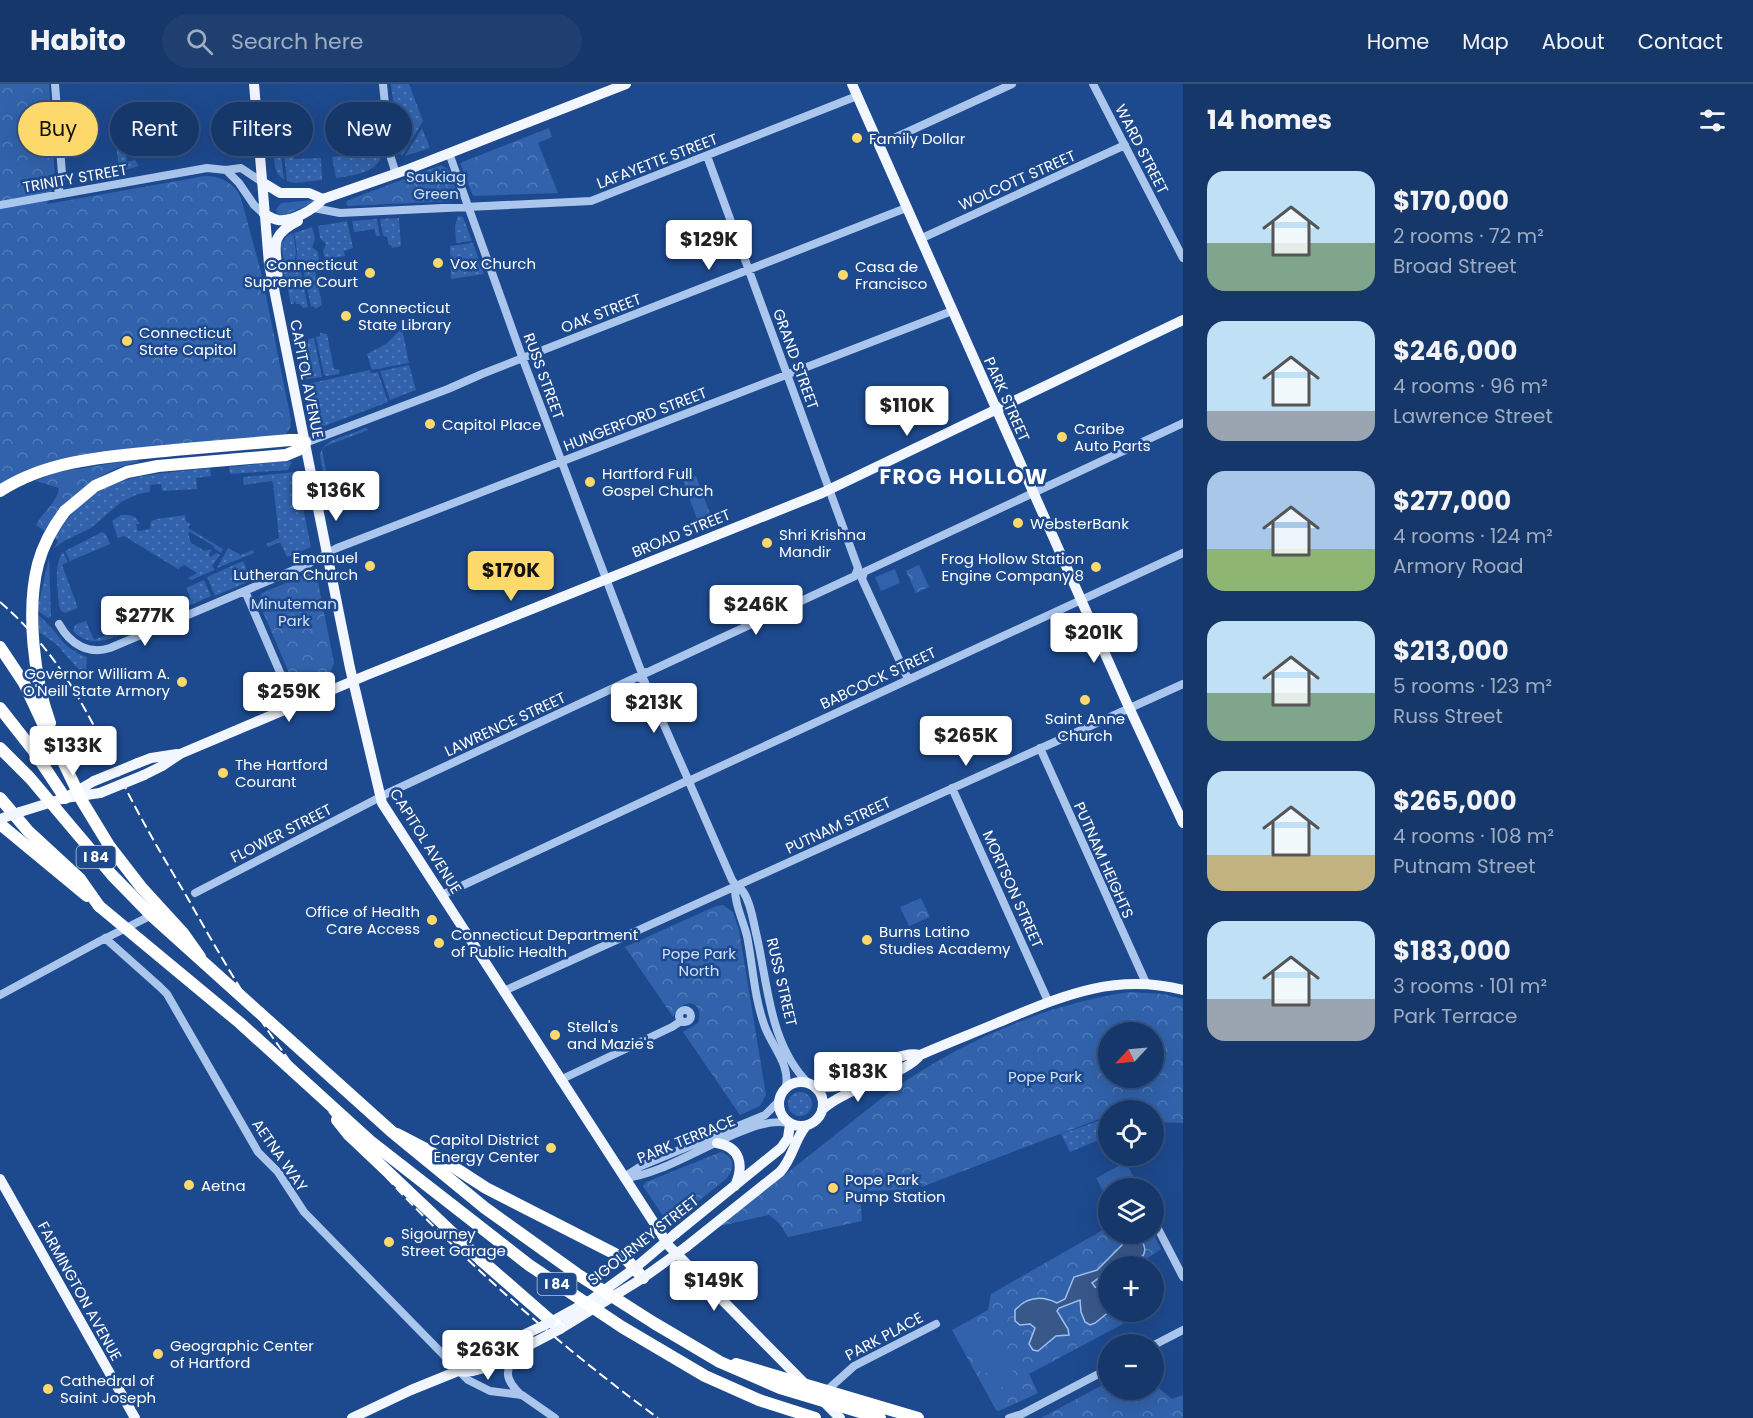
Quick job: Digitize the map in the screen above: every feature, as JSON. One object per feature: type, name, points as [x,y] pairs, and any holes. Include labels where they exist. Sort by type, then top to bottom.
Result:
[{"type":"highway","points":[[0,491],[38,472],[78,462],[286,440],[305,443],[298,450],[288,454],[158,466],[123,473],[91,488],[65,511],[52,530],[42,551],[36,573],[33,598],[38,674],[45,708],[59,753],[82,801],[110,847],[141,887],[183,933],[201,959]]},
{"type":"highway","points":[[0,647],[24,683],[59,753]]},
{"type":"highway","points":[[0,708],[65,798]]},
{"type":"highway","name":"I 84","points":[[0,748],[30,778],[125,889],[391,1131],[455,1185],[557,1261],[637,1313],[720,1362],[780,1388],[879,1418]]},
{"type":"highway","points":[[0,798],[28,831],[80,879],[99,906]]},
{"type":"highway","name":"I 84","points":[[0,824],[240,1023],[370,1141],[529,1265],[596,1310],[714,1380],[765,1402],[815,1418]]},
{"type":"highway","points":[[327,1104],[350,1135],[481,1260],[556,1325]]},
{"type":"highway","points":[[391,1131],[420,1144],[479,1184],[627,1260],[643,1278]]},
{"type":"highway","points":[[720,1362],[754,1368],[918,1418]]},
{"type":"main road","name":"CAPITOL AVENUE","points":[[254,84],[267,253],[354,680],[382,803],[669,1246],[840,1418]]},
{"type":"main road","points":[[275,296],[278,273],[276,246],[278,236],[285,228],[319,206],[350,190],[626,84]]},
{"type":"main road","name":"PARK STREET","points":[[852,84],[1080,599],[1183,822]]},
{"type":"main road","points":[[262,182],[280,193],[309,193],[319,206]]},
{"type":"main road","points":[[264,214],[275,220],[282,220],[319,206]]},
{"type":"main road","name":"BROAD STREET","points":[[0,819],[65,798],[100,793],[144,775],[180,754],[354,680],[830,489],[1183,320]]},
{"type":"main road","name":"BROAD STREET","points":[[65,798],[94,781],[151,758],[180,754]]},
{"type":"main road","points":[[920,1055],[910,1054],[876,1066],[841,1085],[828,1087],[796,1082],[786,1087],[780,1096],[778,1102],[781,1115],[789,1123],[799,1127],[806,1126],[817,1120],[823,1109],[840,1095],[913,1063],[920,1055],[1048,1001],[1103,987],[1146,983],[1183,990]]},
{"type":"main road","points":[[876,1066],[881,1077]]},
{"type":"main road","points":[[811,1085],[821,1095],[823,1109]]},
{"type":"main road","name":"SIGOURNEY STREET","points":[[458,1371],[479,1370],[519,1352],[635,1268],[783,1146],[788,1138],[789,1123]]},
{"type":"main road","name":"SIGOURNEY STREET","points":[[352,1418],[458,1371],[470,1360],[504,1344],[556,1325],[643,1278],[780,1172],[789,1161],[797,1140],[806,1126]]},
{"type":"main road","points":[[717,1143],[730,1147],[739,1159],[740,1171],[734,1188]]},
{"type":"main road","name":"FARMINGTON AVENUE","points":[[0,1179],[135,1418]]},
{"type":"main road","points":[[691,1221],[702,1234]]},
{"type":"street","points":[[55,84],[62,174],[58,194]]},
{"type":"street","points":[[383,84],[390,155],[396,174]]},
{"type":"street","points":[[879,145],[1012,84]]},
{"type":"street","name":"WARD STREET","points":[[1093,84],[1183,258]]},
{"type":"street","name":"LAFAYETTE STREET","points":[[319,206],[340,213],[591,201],[857,96]]},
{"type":"street","name":"WOLCOTT STREET","points":[[920,239],[1125,146]]},
{"type":"street","name":"RUSS STREET","points":[[448,153],[642,675],[735,886],[735,896],[747,936],[761,1014],[768,1034],[786,1068],[786,1087]]},
{"type":"street","name":"GRAND STREET","points":[[707,156],[858,568],[908,679]]},
{"type":"street","name":"TRINITY STREET","points":[[0,205],[201,168],[226,170],[241,168],[262,182]]},
{"type":"street","points":[[226,170],[264,214]]},
{"type":"street","name":"OAK STREET","points":[[305,443],[441,392],[906,208]]},
{"type":"street","name":"HUNGERFORD STREET","points":[[59,624],[67,637],[78,646],[90,650],[104,650],[245,591],[328,553],[952,311]]},
{"type":"street","name":"LAWRENCE STREET","points":[[380,797],[1183,423]]},
{"type":"street","name":"BABCOCK STREET","points":[[442,895],[1183,553]]},
{"type":"street","points":[[245,591],[287,689],[299,704]]},
{"type":"street","points":[[277,713],[282,696],[280,674]]},
{"type":"street","name":"PUTNAM STREET","points":[[504,991],[1183,684]]},
{"type":"street","name":"PUTNAM HEIGHTS","points":[[1040,748],[1146,983]]},
{"type":"street","name":"MORTSON STREET","points":[[952,788],[1048,1001]]},
{"type":"street","name":"FLOWER STREET","points":[[195,893],[380,797]]},
{"type":"street","name":"RUSS STREET","points":[[735,886],[745,894],[753,919],[768,997],[778,1030],[795,1065],[811,1085]]},
{"type":"street","points":[[0,995],[150,916]]},
{"type":"street","name":"AETNA WAY","points":[[105,938],[166,994],[258,1152],[278,1172],[300,1208],[468,1380],[485,1389],[522,1395]]},
{"type":"street","points":[[560,1080],[681,1021]]},
{"type":"street","name":"PARK TERRACE","points":[[624,1178],[635,1168],[764,1115],[778,1102]]},
{"type":"street","name":"PARK TERRACE","points":[[624,1178],[643,1174],[768,1122],[789,1123]]},
{"type":"street","points":[[1164,1240],[1183,1276]]},
{"type":"street","name":"PARK PLACE","points":[[820,1398],[854,1366],[936,1324]]},
{"type":"street","points":[[1164,1340],[1183,1330]]},
{"type":"street","points":[[519,1352],[510,1365],[507,1376],[511,1384],[522,1395],[555,1418]]},
{"type":"street","points":[[1009,1418],[1020,1416],[1098,1374]]},
{"type":"green space","points":[[0,84],[49,84],[50,102],[18,102],[18,156],[54,156],[55,178],[47,204],[205,176],[222,179],[235,188],[241,198],[262,276],[291,420],[286,434],[61,460],[26,470],[0,484]]},
{"type":"green space","points":[[391,84],[409,84],[423,121],[412,139],[412,102],[393,102]]},
{"type":"green space","points":[[422,128],[430,148],[412,154],[412,144]]},
{"type":"green space","points":[[549,128],[552,137],[538,143],[558,193],[473,196],[460,163]]},
{"type":"green space","points":[[117,156],[126,156],[127,162],[135,160],[139,166],[119,172]]},
{"type":"green space","points":[[274,156],[281,156],[284,180],[277,173]]},
{"type":"green space","points":[[284,156],[294,156],[294,159],[321,158],[322,180],[295,183],[287,181]]},
{"type":"green space","points":[[381,156],[379,162],[369,170],[336,178],[332,157]]},
{"type":"green space","name":"Saukiag Green","points":[[441,165],[448,169],[458,195],[455,201],[348,206],[346,204],[351,199]]},
{"type":"green space","points":[[315,200],[316,202],[282,216],[277,213],[276,209],[281,203]]},
{"type":"green space","points":[[458,216],[463,217],[472,241],[456,243],[455,226]]},
{"type":"green space","points":[[399,218],[401,246],[392,248],[387,237],[383,236],[380,219]]},
{"type":"green space","points":[[377,219],[380,236],[376,236],[375,229],[354,232],[352,221]]},
{"type":"green space","points":[[347,221],[353,248],[344,251],[345,256],[325,259],[323,251],[326,244],[320,238],[318,226]]},
{"type":"green space","points":[[312,227],[315,239],[312,247],[318,252],[319,260],[296,266],[297,251],[294,233]]},
{"type":"green space","points":[[293,233],[296,252],[294,266],[285,268],[281,244],[287,236]]},
{"type":"green space","points":[[473,243],[484,274],[451,279],[450,246]]},
{"type":"green space","points":[[316,265],[322,269],[315,271],[322,305],[315,309],[314,306],[311,307],[303,269]]},
{"type":"green space","points":[[300,268],[308,307],[303,308],[300,304],[296,304],[295,300],[294,304],[291,304],[284,273]]},
{"type":"green space","points":[[402,328],[409,363],[372,370],[367,354],[386,344]]},
{"type":"green space","points":[[320,333],[327,334],[334,369],[340,370],[339,374],[324,375],[316,337],[320,336]]},
{"type":"green space","points":[[314,338],[322,377],[306,379],[299,347],[302,345],[305,348],[304,345],[309,339]]},
{"type":"green space","points":[[409,365],[416,390],[390,400],[380,371]]},
{"type":"green space","points":[[370,370],[371,373],[378,372],[388,402],[319,428],[316,427],[307,384]]},
{"type":"green space","points":[[364,428],[368,430],[326,446],[322,450],[326,445],[331,441]]},
{"type":"green space","points":[[322,450],[334,508],[331,511],[320,456]]},
{"type":"green space","points":[[138,459],[138,462],[122,466],[96,479],[75,497],[46,532],[36,525],[56,498],[59,488],[36,481],[53,473]]},
{"type":"green space","points":[[292,462],[288,470],[230,474],[229,467]]},
{"type":"green space","points":[[210,468],[211,476],[196,478],[197,489],[162,491],[161,484],[150,485],[150,492],[138,494],[121,502],[91,528],[54,548],[58,541],[55,538],[70,516],[86,500],[103,489],[142,476]]},
{"type":"green space","points":[[296,472],[311,547],[287,557],[280,542],[268,547],[266,544],[279,538],[273,483],[271,481],[244,485],[243,477]]},
{"type":"green space","points":[[696,476],[715,527],[702,532],[683,481]]},
{"type":"green space","points":[[121,515],[130,515],[136,519],[140,524],[136,524],[138,531],[150,529],[151,521],[185,515],[186,521],[190,524],[188,528],[223,549],[221,553],[214,546],[188,533],[191,543],[205,551],[212,549],[209,555],[211,557],[216,553],[220,555],[212,566],[215,570],[191,580],[188,578],[197,573],[184,565],[178,569],[124,536],[118,538],[112,521]]},
{"type":"green space","points":[[102,532],[106,534],[110,544],[70,561],[65,551]]},
{"type":"green space","points":[[228,548],[241,555],[253,550],[254,553],[217,568]]},
{"type":"green space","points":[[63,552],[68,562],[62,565],[78,608],[65,613],[59,606],[57,578],[58,564]]},
{"type":"green space","points":[[49,558],[51,617],[48,618],[38,611],[38,606]]},
{"type":"green space","points":[[243,561],[250,577],[248,582],[215,596],[207,577]]},
{"type":"green space","points":[[919,565],[929,587],[916,593],[906,571]]},
{"type":"green space","points":[[895,569],[900,583],[881,591],[875,577]]},
{"type":"green space","name":"Minuteman Park","points":[[307,574],[317,577],[334,663],[329,675],[302,686],[292,680],[259,598],[262,593]]},
{"type":"green space","points":[[204,580],[211,596],[138,628],[136,622],[191,599],[186,588]]},
{"type":"green space","points":[[38,615],[65,644],[87,657],[86,667],[90,677],[87,679],[56,644],[39,632]]},
{"type":"green space","points":[[86,621],[94,640],[133,623],[136,628],[104,640],[96,641],[88,640],[73,631],[75,625]]},
{"type":"green space","points":[[921,898],[930,917],[909,926],[900,907]]},
{"type":"green space","name":"Pope Park North","points":[[723,905],[733,912],[739,930],[766,1095],[760,1106],[740,1115],[683,1032],[698,1023],[699,1010],[696,1006],[688,1004],[678,1010],[673,1017],[625,947],[716,906]]},
{"type":"green space","name":"Pope Park","points":[[1129,992],[1163,994],[1183,999],[1183,1123],[1164,1122],[1164,1100],[1098,1100],[1098,1119],[924,1186],[903,1190],[860,1191],[862,1221],[788,1237],[779,1223],[769,1215],[720,1226],[892,1090],[919,1072],[1005,1027],[1066,1006]]},
{"type":"green space","points":[[800,1092],[809,1095],[812,1104],[809,1113],[800,1116],[791,1113],[788,1104],[791,1095]]},
{"type":"green space","points":[[1098,1121],[1098,1140],[1070,1152],[1061,1134]]},
{"type":"green space","points":[[721,1152],[729,1157],[732,1163],[727,1178],[669,1225],[643,1186],[646,1182]]},
{"type":"green space","points":[[1118,1166],[1128,1166],[1134,1178],[1098,1178],[1098,1182],[1096,1178]]},
{"type":"green space","points":[[1098,1233],[1098,1244],[1158,1244],[1161,1249],[1151,1256],[1098,1256],[1098,1322],[1126,1322],[1104,1334],[1098,1334],[1098,1337],[1029,1374],[1038,1393],[999,1411],[996,1410],[952,1330],[988,1310],[991,1294]]},
{"type":"green space","points":[[984,1319],[1007,1362],[982,1375],[959,1332]]},
{"type":"green space","points":[[1009,1364],[1017,1378],[992,1393],[983,1378]]},
{"type":"green space","points":[[1098,1387],[1098,1400],[1164,1400],[1164,1392],[1172,1399],[1183,1395],[1183,1418],[1041,1418]]},
{"type":"shaded area","points":[[1123,1244],[1143,1244],[1145,1252],[1143,1256],[1111,1256]]},
{"type":"shaded area","points":[[1097,1270],[1098,1278],[1092,1283],[1098,1288],[1098,1321],[1090,1325],[1085,1322],[1080,1300],[1059,1308],[1057,1311],[1069,1335],[1056,1336],[1038,1351],[1033,1350],[1029,1344],[1035,1328],[1030,1324],[1020,1325],[1015,1321],[1015,1310],[1024,1302],[1040,1298],[1057,1303],[1065,1299],[1074,1277]]},
{"type":"railway","points":[[0,602],[25,626],[64,675],[95,728],[151,835],[235,980],[293,1065],[337,1122],[437,1230],[491,1281],[602,1375],[658,1418]]},
{"type":"place","name":"Family Dollar","points":[[857,138]]},
{"type":"place","name":"Vox Church","points":[[438,263]]},
{"type":"place","name":"Connecticut Supreme Court","points":[[370,273]]},
{"type":"place","name":"Casa de Francisco","points":[[843,275]]},
{"type":"place","name":"Connecticut State Library","points":[[346,316]]},
{"type":"place","name":"Connecticut State Capitol","points":[[127,341]]},
{"type":"place","name":"Capitol Place","points":[[430,424]]},
{"type":"place","name":"Caribe Auto Parts","points":[[1062,437]]},
{"type":"place","name":"Hartford Full Gospel Church","points":[[590,482]]},
{"type":"place","name":"WebsterBank","points":[[1018,523]]},
{"type":"place","name":"Shri Krishna Mandir","points":[[767,543]]},
{"type":"place","name":"Emanuel Lutheran Church","points":[[370,566]]},
{"type":"place","name":"Frog Hollow Station Engine Company 8","points":[[1096,567]]},
{"type":"place","name":"Governor William A. O'Neill State Armory","points":[[182,682]]},
{"type":"place","name":"Saint Anne Church","points":[[1085,700]]},
{"type":"place","name":"The Hartford Courant","points":[[223,773]]},
{"type":"place","name":"Office of Health Care Access","points":[[432,920]]},
{"type":"place","name":"Burns Latino Studies Academy","points":[[867,940]]},
{"type":"place","name":"Connecticut Department of Public Health","points":[[439,943]]},
{"type":"place","name":"Stella's and Mazie's","points":[[555,1035]]},
{"type":"place","name":"Capitol District Energy Center","points":[[551,1148]]},
{"type":"place","name":"Aetna","points":[[189,1185]]},
{"type":"place","name":"Pope Park Pump Station","points":[[833,1188]]},
{"type":"place","name":"Sigourney Street Garage","points":[[389,1242]]},
{"type":"place","name":"Geographic Center of Hartford","points":[[158,1354]]},
{"type":"place","name":"Cathedral of Saint Joseph","points":[[48,1389]]},
{"type":"district","name":"FROG HOLLOW","points":[[964,476]]}]
